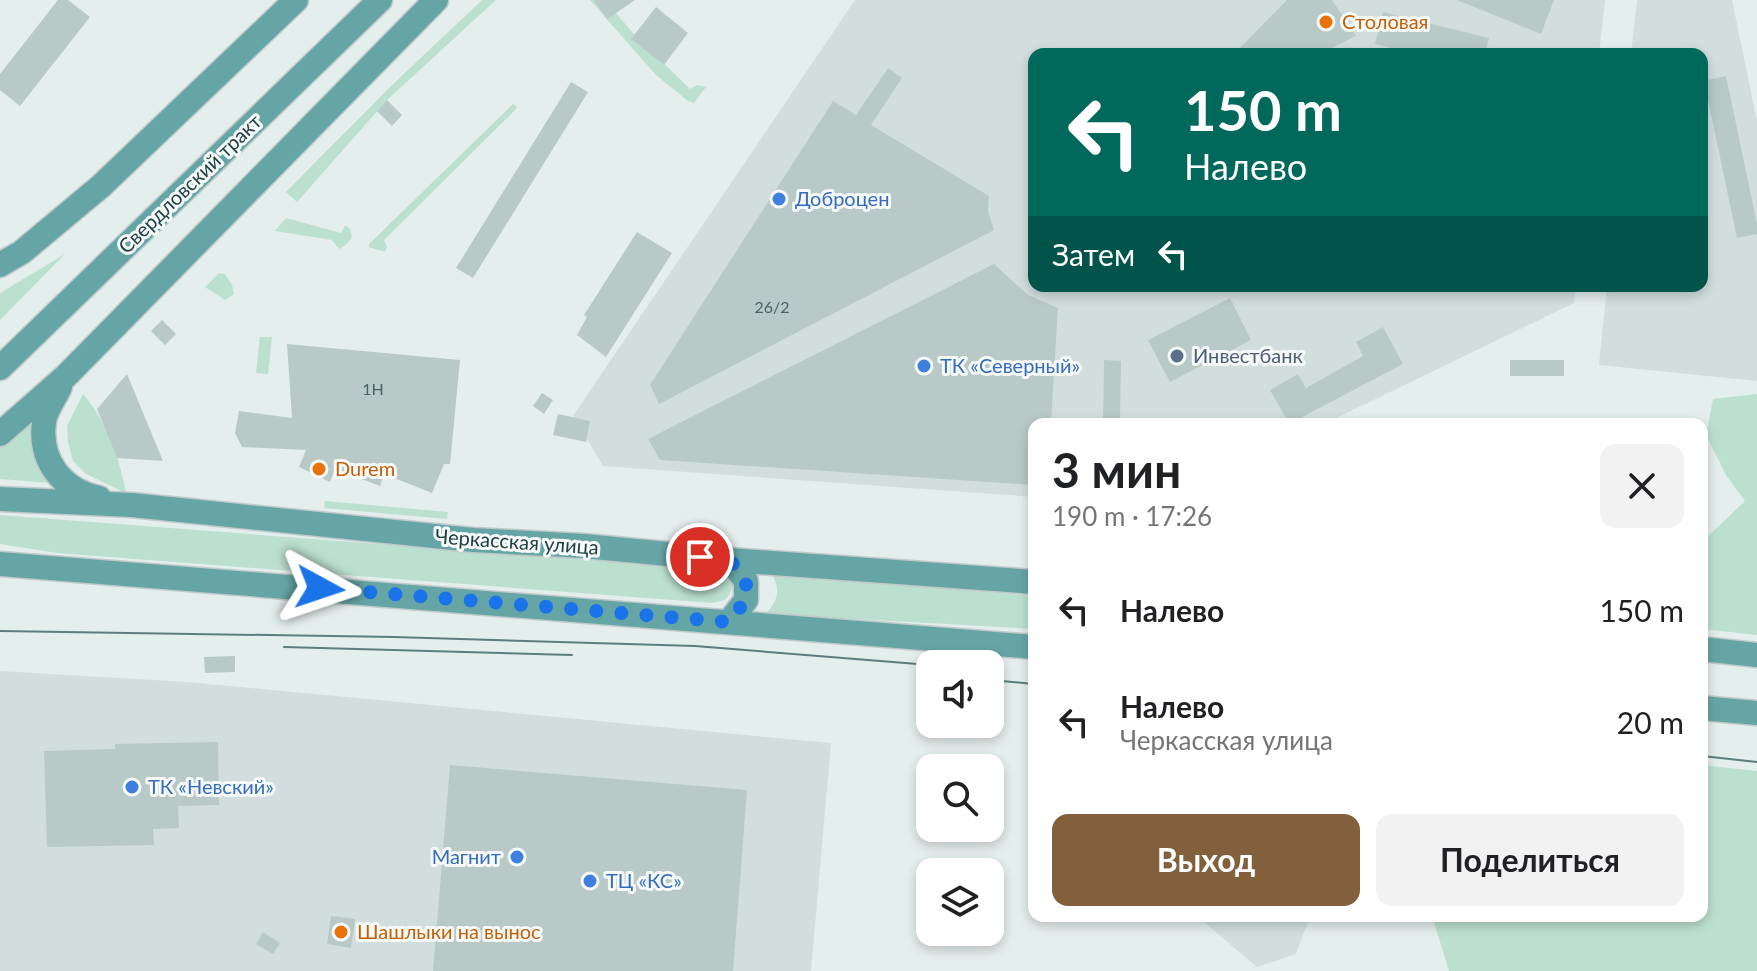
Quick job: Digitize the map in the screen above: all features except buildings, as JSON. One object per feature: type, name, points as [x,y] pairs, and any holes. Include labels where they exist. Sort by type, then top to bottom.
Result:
[{"type":"main road","points":[[0,265],[22,252],[101,186],[296,0]]},
{"type":"main road","name":"Свердловский тракт","points":[[0,368],[380,0]]},
{"type":"main road","points":[[0,434],[66,376],[436,0]]},
{"type":"main road","points":[[66,376],[44,421],[46,452],[59,479],[82,494],[132,505]]},
{"type":"main road","name":"Черкасская улица","points":[[0,499],[132,505],[473,540],[1028,582]]},
{"type":"main road","points":[[729,622],[746,600],[746,581],[730,560]]},
{"type":"main road","points":[[0,567],[320,588],[1028,647]]},
{"type":"main road","points":[[1708,650],[1757,655]]},
{"type":"main road","points":[[1708,709],[1757,713]]},
{"type":"shaded area","points":[[855,0],[1605,0],[1600,48],[1028,48],[1028,292],[1575,292],[1574,303],[1336,418],[1028,418],[1028,497],[603,466],[573,416]]},
{"type":"shaded area","points":[[1637,0],[1732,0],[1757,121],[1757,381],[1599,365],[1606,292],[1708,292],[1708,48],[1632,48]]},
{"type":"shaded area","points":[[0,671],[187,682],[831,743],[811,971],[0,971]]},
{"type":"shaded area","points":[[1204,922],[1308,922],[1296,954],[1257,967]]},
{"type":"green space","points":[[482,0],[496,0],[387,100],[297,202],[286,192],[391,86]]},
{"type":"green space","points":[[590,0],[605,0],[632,32],[690,89],[697,85],[706,87],[694,103],[656,75]]},
{"type":"green space","points":[[513,104],[517,107],[514,111],[384,240],[387,247],[385,252],[369,247],[369,244]]},
{"type":"green space","points":[[286,218],[341,233],[345,225],[352,237],[339,249],[332,240],[275,231]]},
{"type":"green space","points":[[65,254],[0,320],[0,293]]},
{"type":"green space","points":[[219,273],[225,274],[234,294],[225,300],[205,287]]},
{"type":"green space","points":[[260,337],[272,337],[268,374],[256,373]]},
{"type":"green space","points":[[83,394],[111,440],[126,493],[86,474],[73,461],[67,426]]},
{"type":"green space","points":[[1757,394],[1757,635],[1708,630],[1708,536],[1745,501],[1726,475],[1708,439],[1713,399]]},
{"type":"green space","points":[[42,409],[52,483],[0,479],[0,444]]},
{"type":"green space","points":[[325,501],[448,512],[447,519],[324,508]]},
{"type":"green space","points":[[0,515],[721,570],[731,579],[732,587],[725,600],[712,603],[57,553],[0,544]]},
{"type":"green space","points":[[772,574],[1028,595],[1028,629],[766,614],[777,595]]},
{"type":"green space","points":[[1708,766],[1757,771],[1757,971],[1449,971],[1434,922],[1708,922]]},
{"type":"tram line","points":[[0,631],[394,637],[695,646],[916,664]]},
{"type":"tram line","points":[[284,647],[572,655]]},
{"type":"tram line","points":[[1004,681],[1028,683]]},
{"type":"tram line","points":[[1708,757],[1757,762]]},
{"type":"place","name":"Столовая","points":[[1326,22]]},
{"type":"place","name":"Доброцен","points":[[779,199]]},
{"type":"place","name":"Инвестбанк","points":[[1177,356]]},
{"type":"place","name":"ТК «Северный»","points":[[924,366]]},
{"type":"place","name":"Durem","points":[[319,469]]},
{"type":"place","name":"ТК «Невский»","points":[[132,787]]},
{"type":"place","name":"Магнит","points":[[517,857]]},
{"type":"place","name":"ТЦ «КС»","points":[[590,881]]},
{"type":"place","name":"Шашлыки на вынос","points":[[341,932]]},
{"type":"route","points":[[320,588],[729,622],[746,600],[746,581],[730,560],[700,557]]}]
